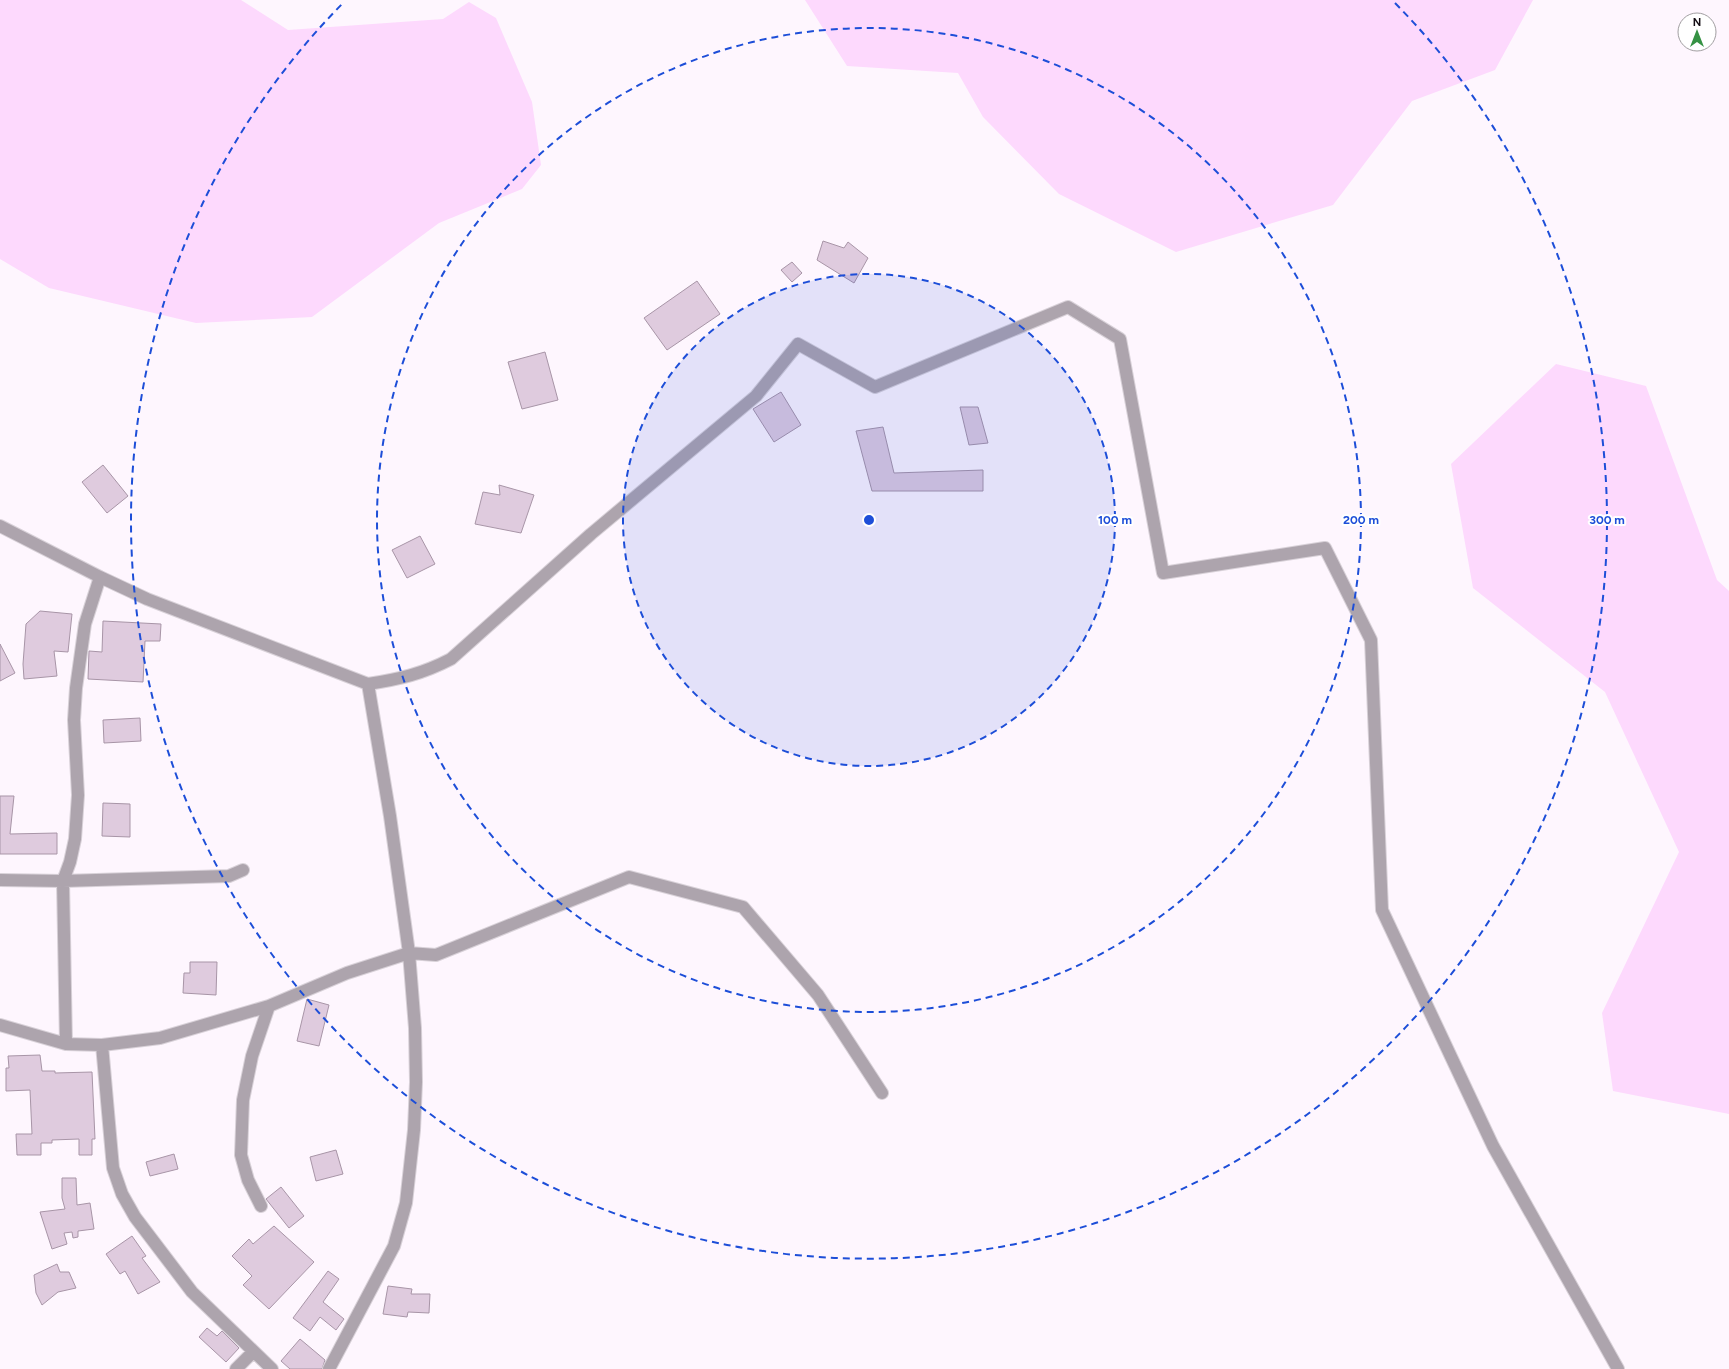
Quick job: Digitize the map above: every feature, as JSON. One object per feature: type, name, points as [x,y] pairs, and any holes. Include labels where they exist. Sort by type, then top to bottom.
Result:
[{"type":"street","points":[[0,526],[146,599],[368,684],[411,677],[432,669],[451,659],[590,534],[756,396],[798,344],[875,387],[1068,307],[1120,339],[1163,573],[1325,548],[1370,640],[1382,910],[1494,1146],[1618,1369]]},
{"type":"street","points":[[66,1044],[63,881],[75,839],[78,795],[74,720],[76,688],[85,624],[100,577]]},
{"type":"street","points":[[329,1369],[394,1246],[406,1203],[414,1130],[416,1082],[415,1028],[409,953],[390,816],[368,684]]},
{"type":"street","points":[[0,880],[63,881],[229,876],[242,870]]},
{"type":"street","points":[[0,1025],[66,1044],[102,1045],[160,1038],[269,1006],[347,973],[409,953],[436,955],[629,877],[743,907],[818,995],[882,1093]]},
{"type":"street","points":[[261,1206],[248,1180],[241,1154],[242,1100],[252,1056],[269,1006]]},
{"type":"street","points":[[102,1045],[113,1168],[122,1194],[135,1217],[192,1292],[272,1369]]},
{"type":"street","points":[[236,1369],[253,1352]]},
{"type":"shaded area","points":[[0,0],[241,0],[288,30],[443,19],[469,2],[496,18],[532,102],[541,165],[522,189],[439,223],[312,317],[196,323],[49,288],[0,259]]},
{"type":"shaded area","points":[[805,0],[1533,0],[1495,70],[1412,101],[1333,205],[1176,252],[1059,194],[983,117],[958,73],[847,66]]},
{"type":"shaded area","points":[[1556,364],[1646,386],[1717,580],[1729,591],[1729,1114],[1613,1091],[1602,1013],[1679,852],[1605,692],[1473,588],[1451,464]]},
{"type":"building","points":[[823,241],[844,248],[848,242],[868,258],[854,283],[817,260]]},
{"type":"building","points":[[792,262],[802,273],[792,282],[781,270]]},
{"type":"building","points":[[697,281],[720,314],[667,350],[644,318]]},
{"type":"building","points":[[545,352],[558,400],[522,409],[508,362]]},
{"type":"building","points":[[781,392],[801,425],[774,442],[753,409]]},
{"type":"building","points":[[960,407],[978,407],[988,443],[969,445]]},
{"type":"building","points":[[883,427],[894,473],[983,470],[983,491],[872,491],[856,431]]},
{"type":"building","points":[[103,465],[128,496],[107,513],[82,482]]},
{"type":"building","points":[[499,485],[534,495],[521,533],[475,524],[483,492],[500,495]]},
{"type":"building","points":[[420,536],[435,564],[407,578],[392,550]]},
{"type":"building","points":[[40,611],[72,614],[68,652],[54,651],[57,676],[24,679],[23,664],[26,624]]},
{"type":"building","points":[[103,621],[161,624],[160,641],[145,641],[143,682],[88,679],[89,651],[102,652]]},
{"type":"building","points":[[0,644],[15,673],[0,681]]},
{"type":"building","points":[[140,718],[141,741],[104,743],[103,720]]},
{"type":"building","points":[[0,796],[14,796],[10,834],[57,833],[57,854],[0,854]]},
{"type":"building","points":[[103,803],[130,804],[130,837],[102,836]]},
{"type":"building","points":[[190,962],[217,962],[216,995],[183,993],[184,973],[190,973]]},
{"type":"building","points":[[307,999],[329,1005],[319,1046],[297,1041]]},
{"type":"building","points":[[40,1055],[42,1071],[55,1071],[55,1073],[92,1072],[95,1139],[92,1139],[92,1155],[79,1155],[79,1139],[52,1140],[52,1143],[41,1143],[41,1155],[17,1155],[16,1134],[32,1134],[30,1090],[6,1091],[6,1068],[9,1068],[8,1056]]},
{"type":"building","points":[[336,1150],[343,1174],[316,1181],[310,1157]]},
{"type":"building","points":[[174,1154],[178,1169],[150,1176],[146,1162]]},
{"type":"building","points":[[62,1178],[76,1178],[77,1205],[90,1203],[94,1229],[78,1231],[78,1237],[73,1238],[72,1232],[64,1233],[67,1244],[52,1249],[40,1212],[65,1209],[62,1198]]},
{"type":"building","points":[[281,1187],[304,1216],[289,1228],[266,1199]]},
{"type":"building","points":[[274,1226],[314,1262],[269,1309],[243,1285],[252,1276],[232,1256],[249,1239],[253,1244]]},
{"type":"building","points":[[132,1236],[146,1256],[142,1258],[160,1282],[138,1294],[125,1271],[120,1274],[106,1254]]},
{"type":"building","points":[[57,1264],[60,1272],[69,1272],[76,1288],[58,1292],[42,1305],[36,1293],[34,1275]]},
{"type":"building","points":[[328,1271],[339,1279],[323,1302],[344,1319],[336,1330],[320,1317],[310,1331],[293,1318]]},
{"type":"building","points":[[388,1286],[412,1289],[411,1294],[430,1294],[429,1313],[408,1312],[407,1317],[383,1314]]},
{"type":"building","points":[[207,1328],[217,1336],[222,1331],[239,1348],[226,1362],[199,1337]]},
{"type":"building","points":[[300,1339],[325,1360],[322,1369],[290,1369],[281,1361]]}]
